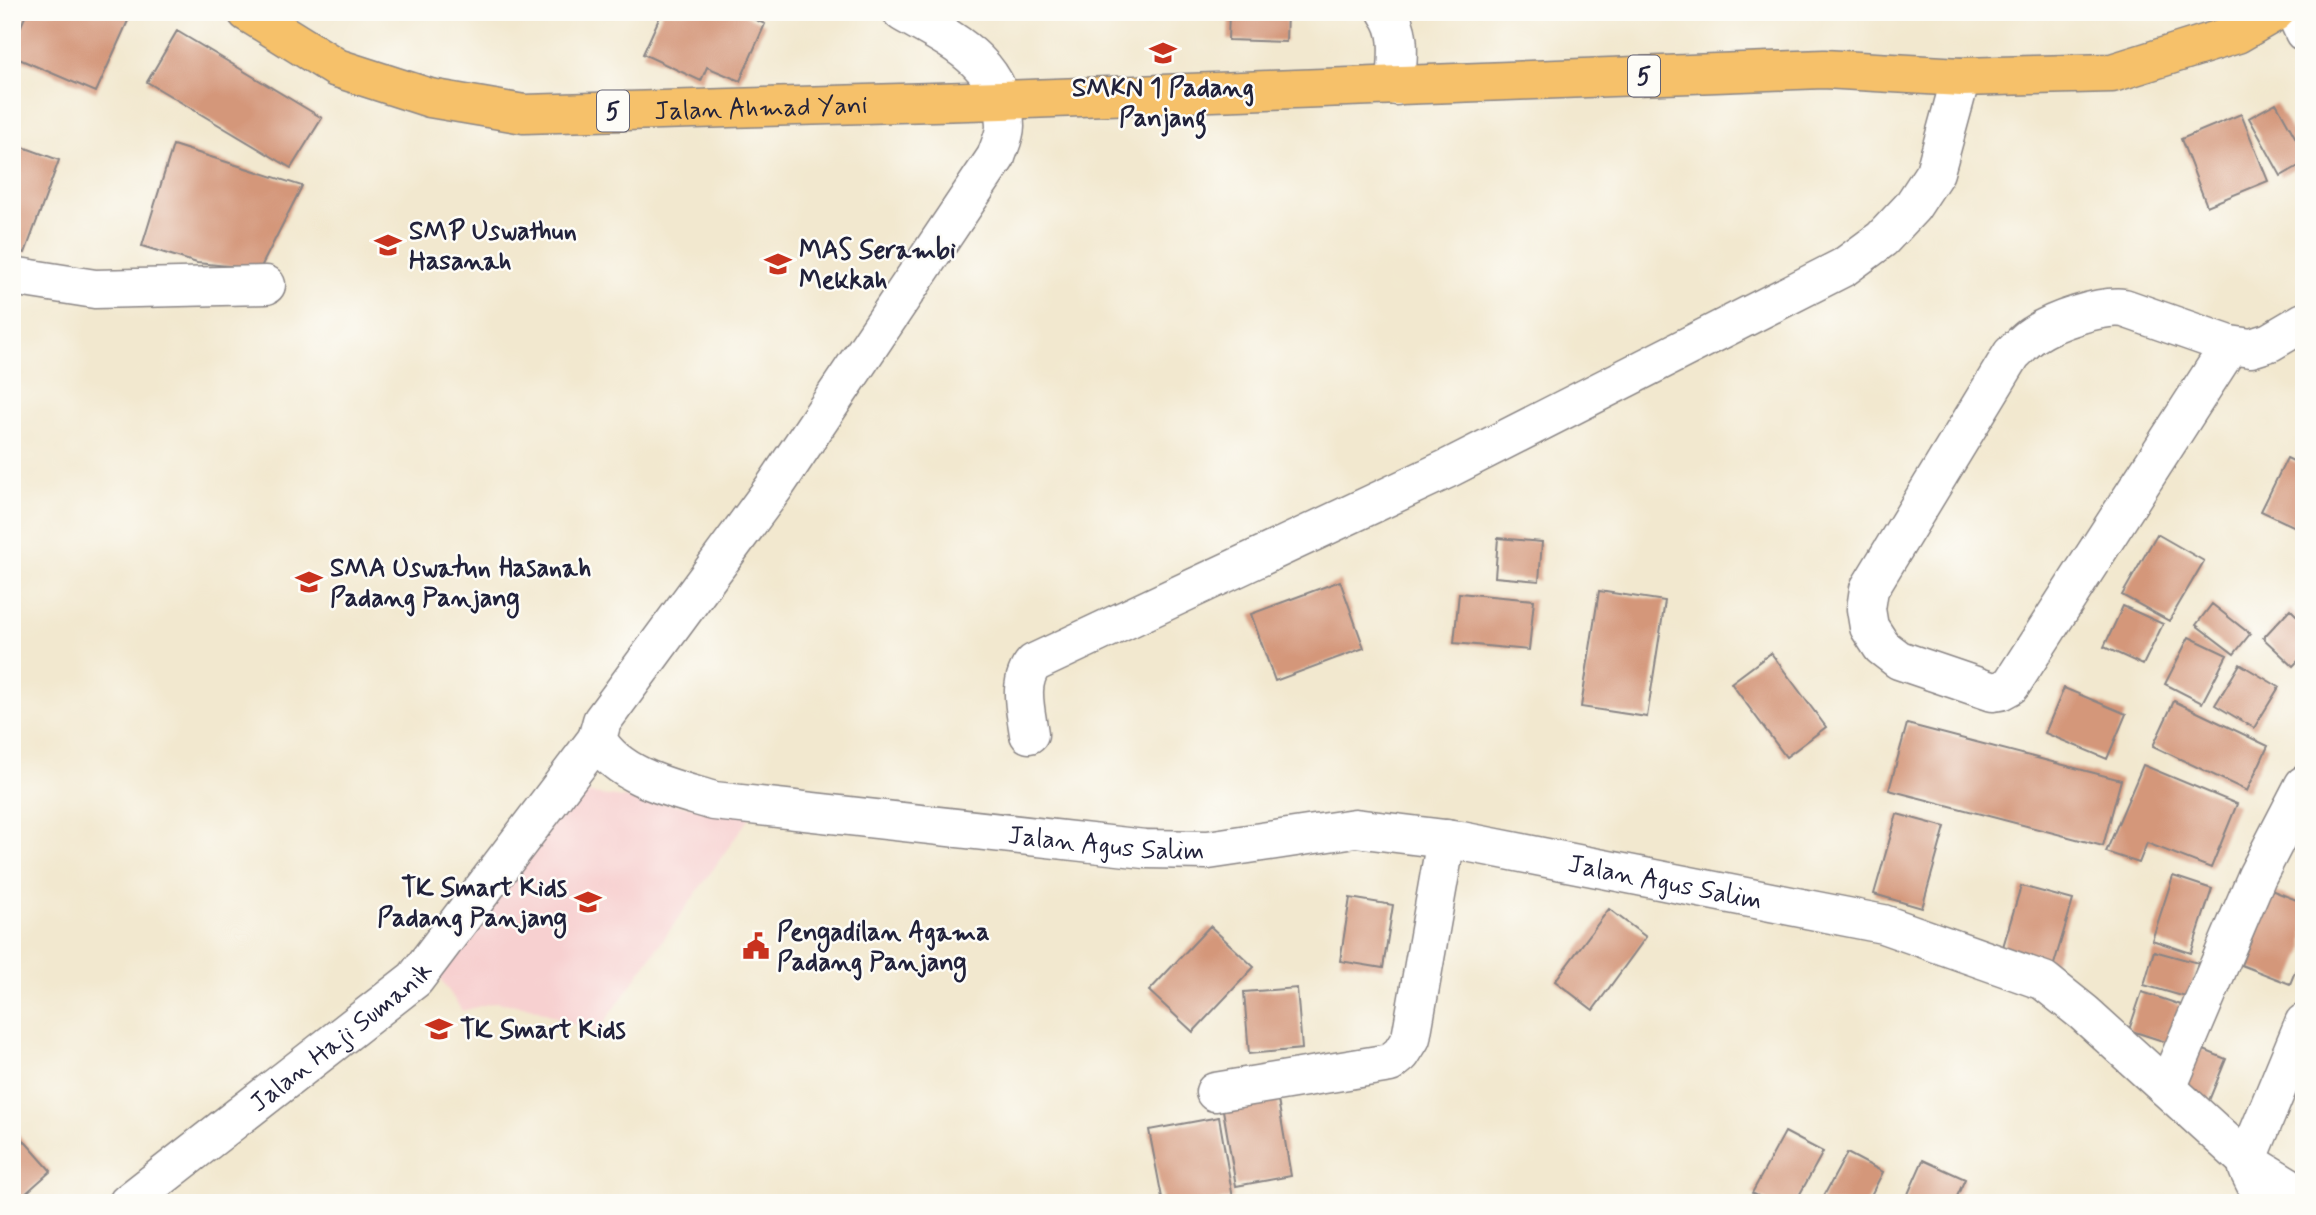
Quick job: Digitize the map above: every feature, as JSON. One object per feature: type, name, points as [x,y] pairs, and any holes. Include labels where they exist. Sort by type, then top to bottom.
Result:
[{"type":"highway","name":"Jalan Ahmad Yani","points":[[247,12],[337,68],[430,98],[524,114],[1002,100]]},
{"type":"highway","name":"5","points":[[1002,100],[1824,69],[1961,77],[2112,73],[2237,34],[2275,12]]},
{"type":"street","points":[[597,739],[602,721],[775,486],[996,157],[1005,128],[1002,100],[991,75],[973,56],[951,40],[902,12]]},
{"type":"street","points":[[1387,12],[1396,26],[1398,37],[1396,86]]},
{"type":"street","points":[[2295,12],[2304,32]]},
{"type":"street","points":[[1029,734],[1024,688],[1025,678],[1034,663],[1449,468],[1844,267],[1889,231],[1912,207],[1935,172],[1961,77]]},
{"type":"street","points":[[12,276],[95,289],[266,285]]},
{"type":"street","points":[[2230,345],[2011,685],[2000,691],[1984,689],[1899,660],[1882,647],[1869,627],[1866,609],[1869,589],[2012,354],[2030,337],[2046,327],[2110,306],[2124,308],[2230,345],[2251,348],[2270,342],[2304,322]]},
{"type":"street","name":"Jalan Agus Salim","points":[[597,739],[608,752],[649,782],[714,801],[1145,849],[1208,850],[1355,828],[1446,839],[1883,924],[2044,981],[2084,1013],[2247,1161],[2304,1196]]},
{"type":"street","name":"Jalan Haji Sumanik","points":[[128,1203],[415,979],[597,739]]},
{"type":"street","points":[[2167,1088],[2257,877],[2304,785]]},
{"type":"street","points":[[1215,1092],[1390,1063],[1401,1054],[1411,1038],[1446,839]]},
{"type":"street","points":[[2266,1203],[2248,1170],[2247,1161],[2304,1023]]},
{"type":"shaded area","name":"TK Smart Kids Padang Panjang","points":[[584,793],[752,814],[597,1033],[530,1007],[495,1002],[462,1011],[435,970],[520,856]]},
{"type":"building","points":[[27,12],[132,12],[96,92],[12,56],[12,47]]},
{"type":"building","points":[[662,12],[738,12],[765,24],[740,81],[707,67],[701,81],[643,54]]},
{"type":"building","points":[[1229,12],[1287,12],[1286,42],[1228,40]]},
{"type":"building","points":[[177,31],[322,118],[291,168],[147,82]]},
{"type":"building","points":[[2276,103],[2304,153],[2304,163],[2281,176],[2249,118]]},
{"type":"building","points":[[2241,114],[2268,181],[2207,206],[2181,139]]},
{"type":"building","points":[[12,143],[59,160],[25,253],[12,249]]},
{"type":"building","points":[[173,145],[302,186],[260,269],[197,263],[142,246]]},
{"type":"building","points":[[2287,458],[2304,466],[2304,531],[2261,511]]},
{"type":"building","points":[[2157,534],[2204,561],[2169,621],[2122,595]]},
{"type":"building","points":[[1498,538],[1542,542],[1539,581],[1495,577]]},
{"type":"building","points":[[1340,581],[1364,648],[1275,681],[1251,614]]},
{"type":"building","points":[[1599,591],[1665,601],[1647,717],[1581,707]]},
{"type":"building","points":[[1459,593],[1534,600],[1529,650],[1454,643]]},
{"type":"building","points":[[2212,604],[2250,634],[2234,654],[2196,625]]},
{"type":"building","points":[[2123,606],[2163,624],[2143,665],[2104,647]]},
{"type":"building","points":[[2290,609],[2304,623],[2304,655],[2293,666],[2263,638]]},
{"type":"building","points":[[2189,637],[2227,655],[2202,703],[2165,684]]},
{"type":"building","points":[[1771,653],[1826,727],[1786,757],[1731,683]]},
{"type":"building","points":[[2240,664],[2279,687],[2254,728],[2215,705]]},
{"type":"building","points":[[2064,688],[2126,714],[2107,759],[2045,733]]},
{"type":"building","points":[[2174,701],[2268,746],[2247,791],[2153,746]]},
{"type":"building","points":[[1907,724],[2121,780],[2103,846],[1889,790]]},
{"type":"building","points":[[2143,765],[2237,804],[2211,868],[2147,843],[2139,863],[2106,852]]},
{"type":"building","points":[[1897,814],[1945,827],[1922,908],[1874,894]]},
{"type":"building","points":[[2173,876],[2212,889],[2191,953],[2152,940]]},
{"type":"building","points":[[2021,886],[2073,900],[2052,971],[2000,957]]},
{"type":"building","points":[[2271,890],[2304,903],[2304,950],[2290,984],[2241,965]]},
{"type":"building","points":[[1350,898],[1393,905],[1383,968],[1340,961]]},
{"type":"building","points":[[1609,909],[1646,937],[1593,1010],[1555,981]]},
{"type":"building","points":[[1210,926],[1254,967],[1193,1032],[1149,991]]},
{"type":"building","points":[[2154,951],[2198,963],[2189,998],[2144,985]]},
{"type":"building","points":[[1297,988],[1302,1049],[1249,1054],[1244,992]]},
{"type":"building","points":[[2142,992],[2187,1007],[2175,1045],[2129,1030]]},
{"type":"building","points":[[2199,1048],[2226,1059],[2208,1103],[2181,1093]]},
{"type":"building","points":[[1278,1100],[1291,1176],[1236,1186],[1223,1110]]},
{"type":"building","points":[[1219,1117],[1233,1198],[1209,1203],[1163,1203],[1149,1130]]},
{"type":"building","points":[[12,1127],[51,1171],[15,1203],[12,1203]]},
{"type":"building","points":[[1785,1132],[1823,1152],[1795,1203],[1771,1203],[1752,1193]]},
{"type":"building","points":[[1847,1153],[1883,1172],[1867,1203],[1820,1203]]},
{"type":"building","points":[[1923,1160],[1965,1179],[1954,1203],[1904,1203]]},
{"type":"place","name":"SMKN 1 Padang Panjang","points":[[1163,53]]},
{"type":"place","name":"SMP Uswathun Hasanah","points":[[388,245]]},
{"type":"place","name":"MAS Serambi Mekkah","points":[[778,264]]},
{"type":"place","name":"SMA Uswatun Hasanah Padang Panjang","points":[[309,582]]},
{"type":"place","name":"TK Smart Kids Padang Panjang","points":[[588,902]]},
{"type":"place","name":"Pengadilan Agama Padang Panjang","points":[[756,946]]},
{"type":"place","name":"TK Smart Kids","points":[[439,1029]]}]
